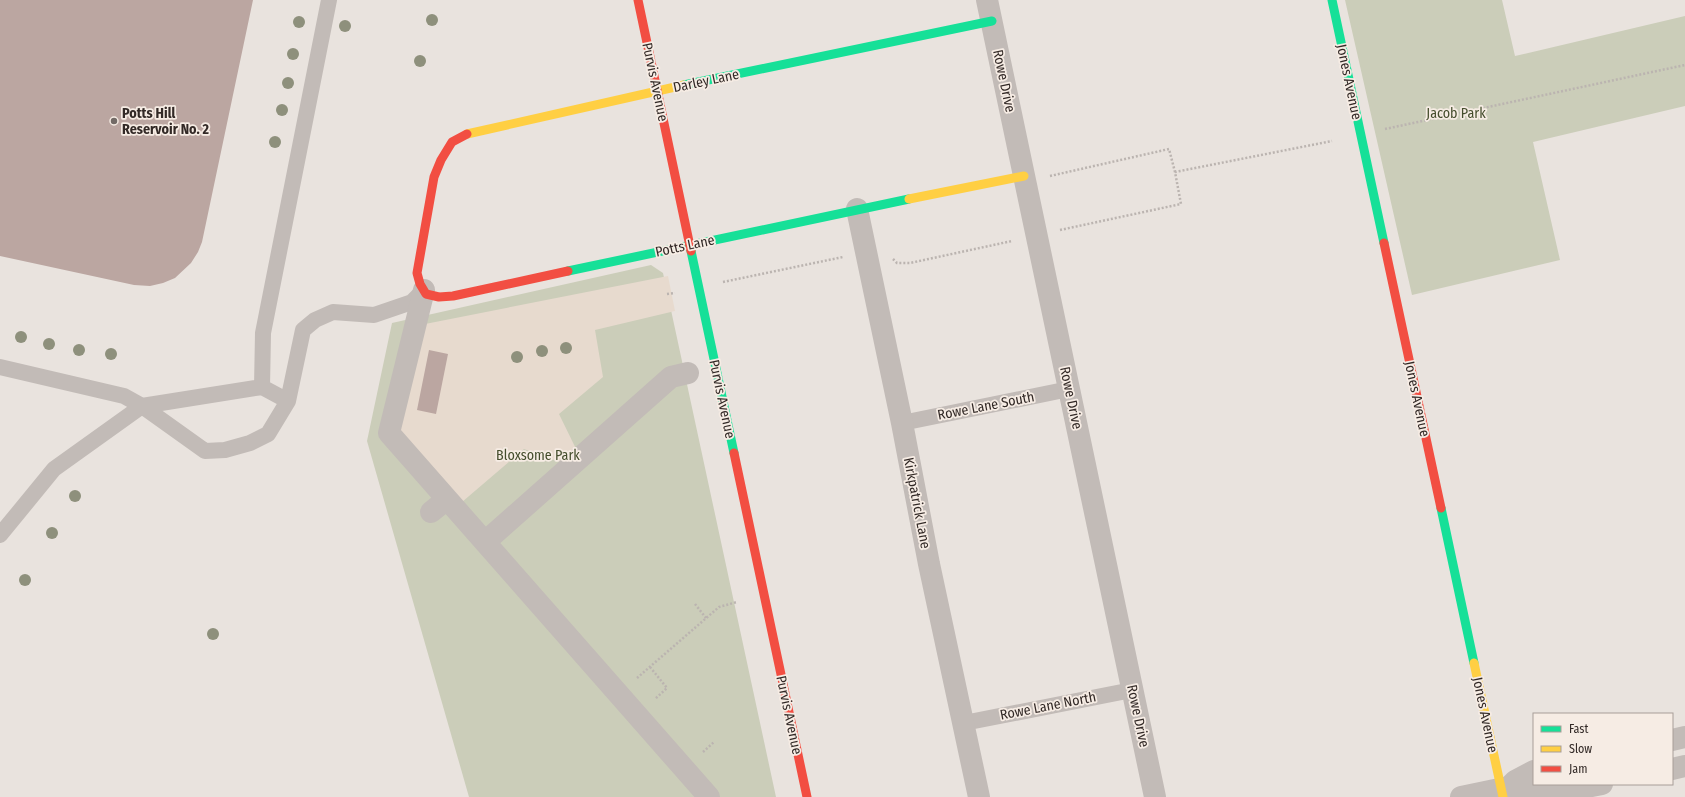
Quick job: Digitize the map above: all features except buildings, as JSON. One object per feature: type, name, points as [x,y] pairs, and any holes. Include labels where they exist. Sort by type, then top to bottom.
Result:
[{"type":"street","name":"Purvis Avenue","points":[[638,0],[807,797]]},
{"type":"street","name":"Rowe Drive","points":[[987,0],[1155,797]]},
{"type":"street","name":"Jones Avenue","points":[[1332,0],[1504,791]]},
{"type":"street","name":"Darley Lane","points":[[424,290],[420,284],[417,273],[434,177],[441,160],[452,142],[468,133],[657,91],[992,21]]},
{"type":"street","name":"Potts Lane","points":[[424,290],[426,294],[439,297],[453,296],[857,209],[1024,176]]},
{"type":"street","name":"Kirkpatrick Lane","points":[[857,209],[902,423],[929,564],[979,797]]},
{"type":"street","points":[[424,290],[389,433],[439,506],[485,542],[709,797]]},
{"type":"street","points":[[485,542],[671,377],[688,373]]},
{"type":"street","points":[[1673,740],[1685,738]]},
{"type":"street","points":[[1673,769],[1685,766]]},
{"type":"street","points":[[1504,791],[1526,774],[1533,771]]},
{"type":"street","points":[[1461,797],[1504,791],[1539,795],[1554,794],[1597,785]]},
{"type":"lane","points":[[262,387],[264,333],[329,0]]},
{"type":"lane","points":[[0,367],[124,396],[142,406],[205,451],[225,450],[250,443],[268,434],[288,401],[303,330],[315,320],[333,312],[374,315],[412,302],[424,290]]},
{"type":"lane","points":[[0,535],[54,469],[142,406],[262,387],[288,401]]},
{"type":"lane","name":"Rowe Lane South","points":[[902,423],[1069,389]]},
{"type":"lane","name":"Rowe Lane North","points":[[964,723],[1132,690]]},
{"type":"path","points":[[1385,129],[1685,65]]},
{"type":"path","points":[[1175,172],[1332,141]]},
{"type":"path","points":[[1051,182],[1050,175],[1169,149],[1181,204],[1091,223]]},
{"type":"path","points":[[1060,223],[1062,230]]},
{"type":"path","points":[[910,263],[1006,242]]},
{"type":"path","points":[[726,281],[846,256]]},
{"type":"path","points":[[618,694],[719,607],[737,602]]},
{"type":"path","points":[[695,604],[706,618]]},
{"type":"path","points":[[637,715],[667,688],[650,667]]},
{"type":"green space","name":"Jacob Park","points":[[1345,0],[1502,0],[1515,56],[1685,16],[1685,106],[1533,142],[1560,260],[1412,295]]},
{"type":"green space","name":"Bloxsome Park","points":[[651,265],[663,273],[776,797],[469,797],[367,441],[392,323]]},
{"type":"shaded area","points":[[668,276],[675,311],[595,330],[603,377],[559,414],[580,457],[571,466],[524,449],[455,508],[389,433],[415,326]]},
{"type":"traffic: fast","points":[[1332,0],[1384,243]]},
{"type":"traffic: fast","points":[[684,85],[992,21]]},
{"type":"traffic: fast","points":[[568,271],[909,199]]},
{"type":"traffic: fast","points":[[691,251],[734,453]]},
{"type":"traffic: fast","points":[[1441,508],[1474,663]]},
{"type":"traffic: slow","points":[[467,134],[684,85]]},
{"type":"traffic: slow","points":[[909,199],[1024,176]]},
{"type":"traffic: slow","points":[[1474,663],[1503,797]]},
{"type":"traffic: jam","points":[[638,0],[691,251]]},
{"type":"traffic: jam","points":[[467,134],[452,142],[441,160],[434,177],[417,273],[420,284],[426,294],[439,297],[453,296],[568,271]]},
{"type":"traffic: jam","points":[[1384,243],[1441,508]]},
{"type":"traffic: jam","points":[[734,453],[807,797]]},
{"type":"place","name":"Potts Hill Reservoir No. 2","points":[[114,121]]}]
